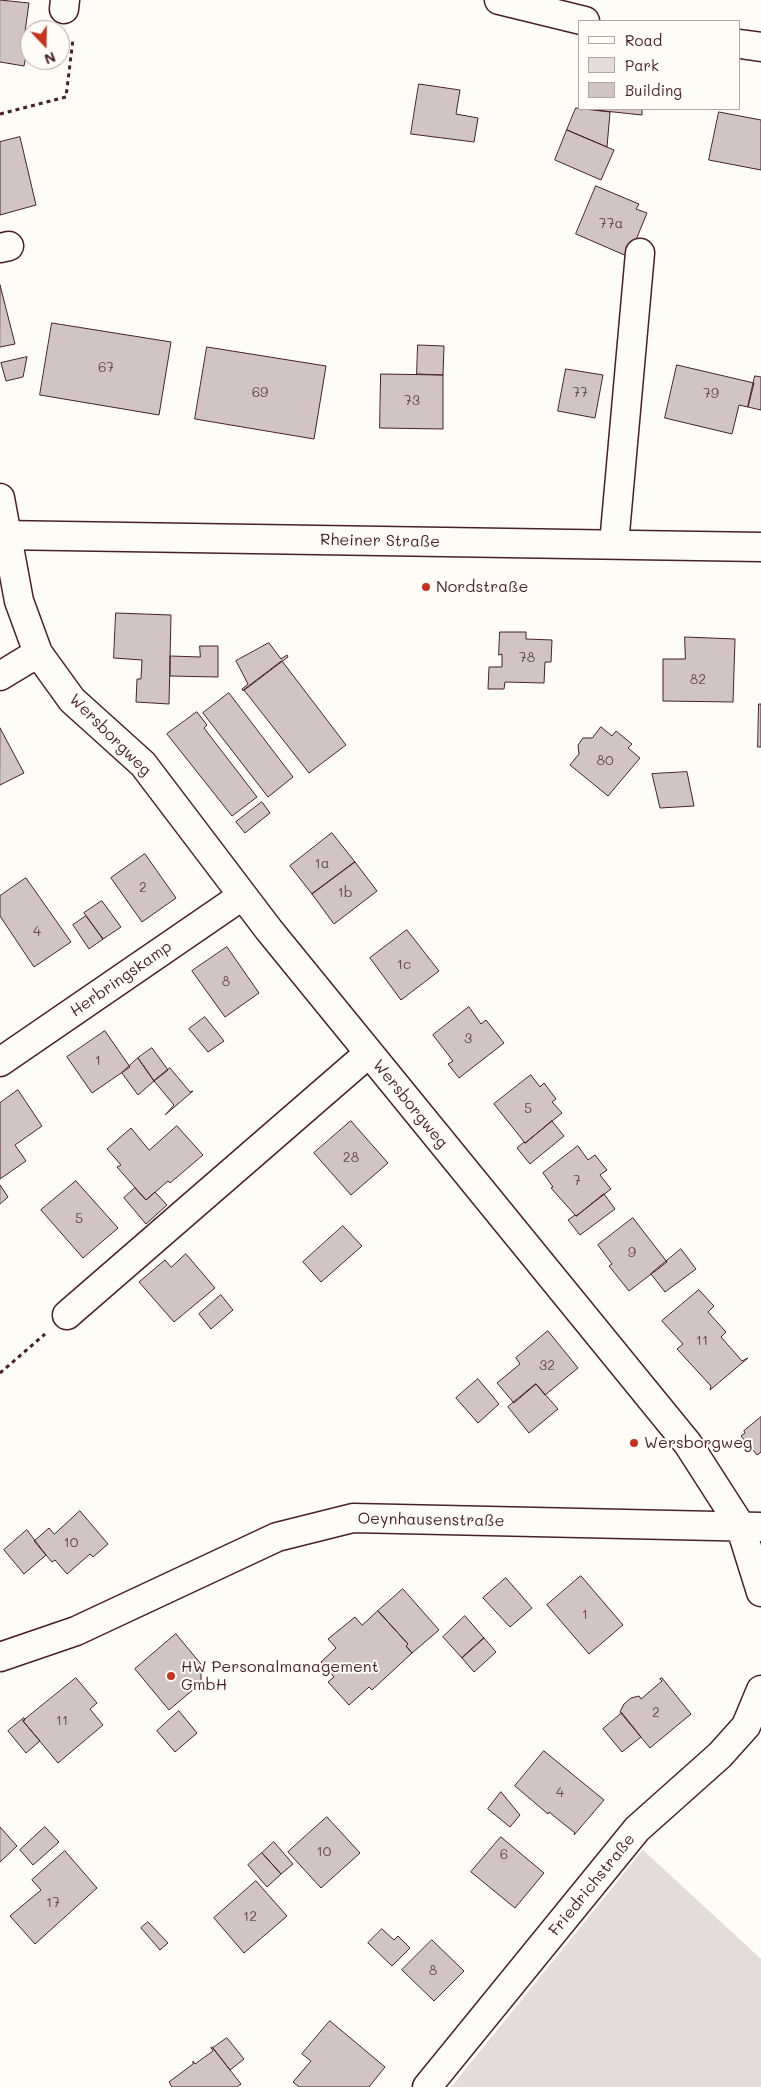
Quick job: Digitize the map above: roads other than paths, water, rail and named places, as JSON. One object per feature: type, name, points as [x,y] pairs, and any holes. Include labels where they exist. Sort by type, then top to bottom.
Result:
[{"type":"street","points":[[499,0],[581,20]]},
{"type":"street","points":[[741,44],[761,47]]},
{"type":"street","points":[[614,544],[640,253]]},
{"type":"street","points":[[0,498],[4,535]]},
{"type":"street","name":"Rheiner Straße","points":[[4,535],[761,547]]},
{"type":"street","name":"Wersborgweg","points":[[4,535],[19,601],[38,653],[72,700],[143,764],[242,896],[688,1444],[750,1526],[761,1592]]},
{"type":"street","points":[[0,676],[38,653]]},
{"type":"street","name":"Herbringskamp","points":[[0,1062],[242,896]]},
{"type":"street","name":"Wersborgweg","points":[[67,1315],[369,1053]]},
{"type":"street","name":"Oeynhausenstraße","points":[[0,1657],[76,1631],[277,1537],[353,1518],[750,1526]]},
{"type":"street","name":"Friedrichstraße","points":[[428,2087],[637,1829],[720,1755],[746,1726],[761,1690]]},
{"type":"place","name":"Nordstraße","points":[[426,587]]},
{"type":"place","name":"Wersborgweg","points":[[634,1443]]},
{"type":"place","name":"HW Personalmanagement GmbH","points":[[171,1676]]}]
